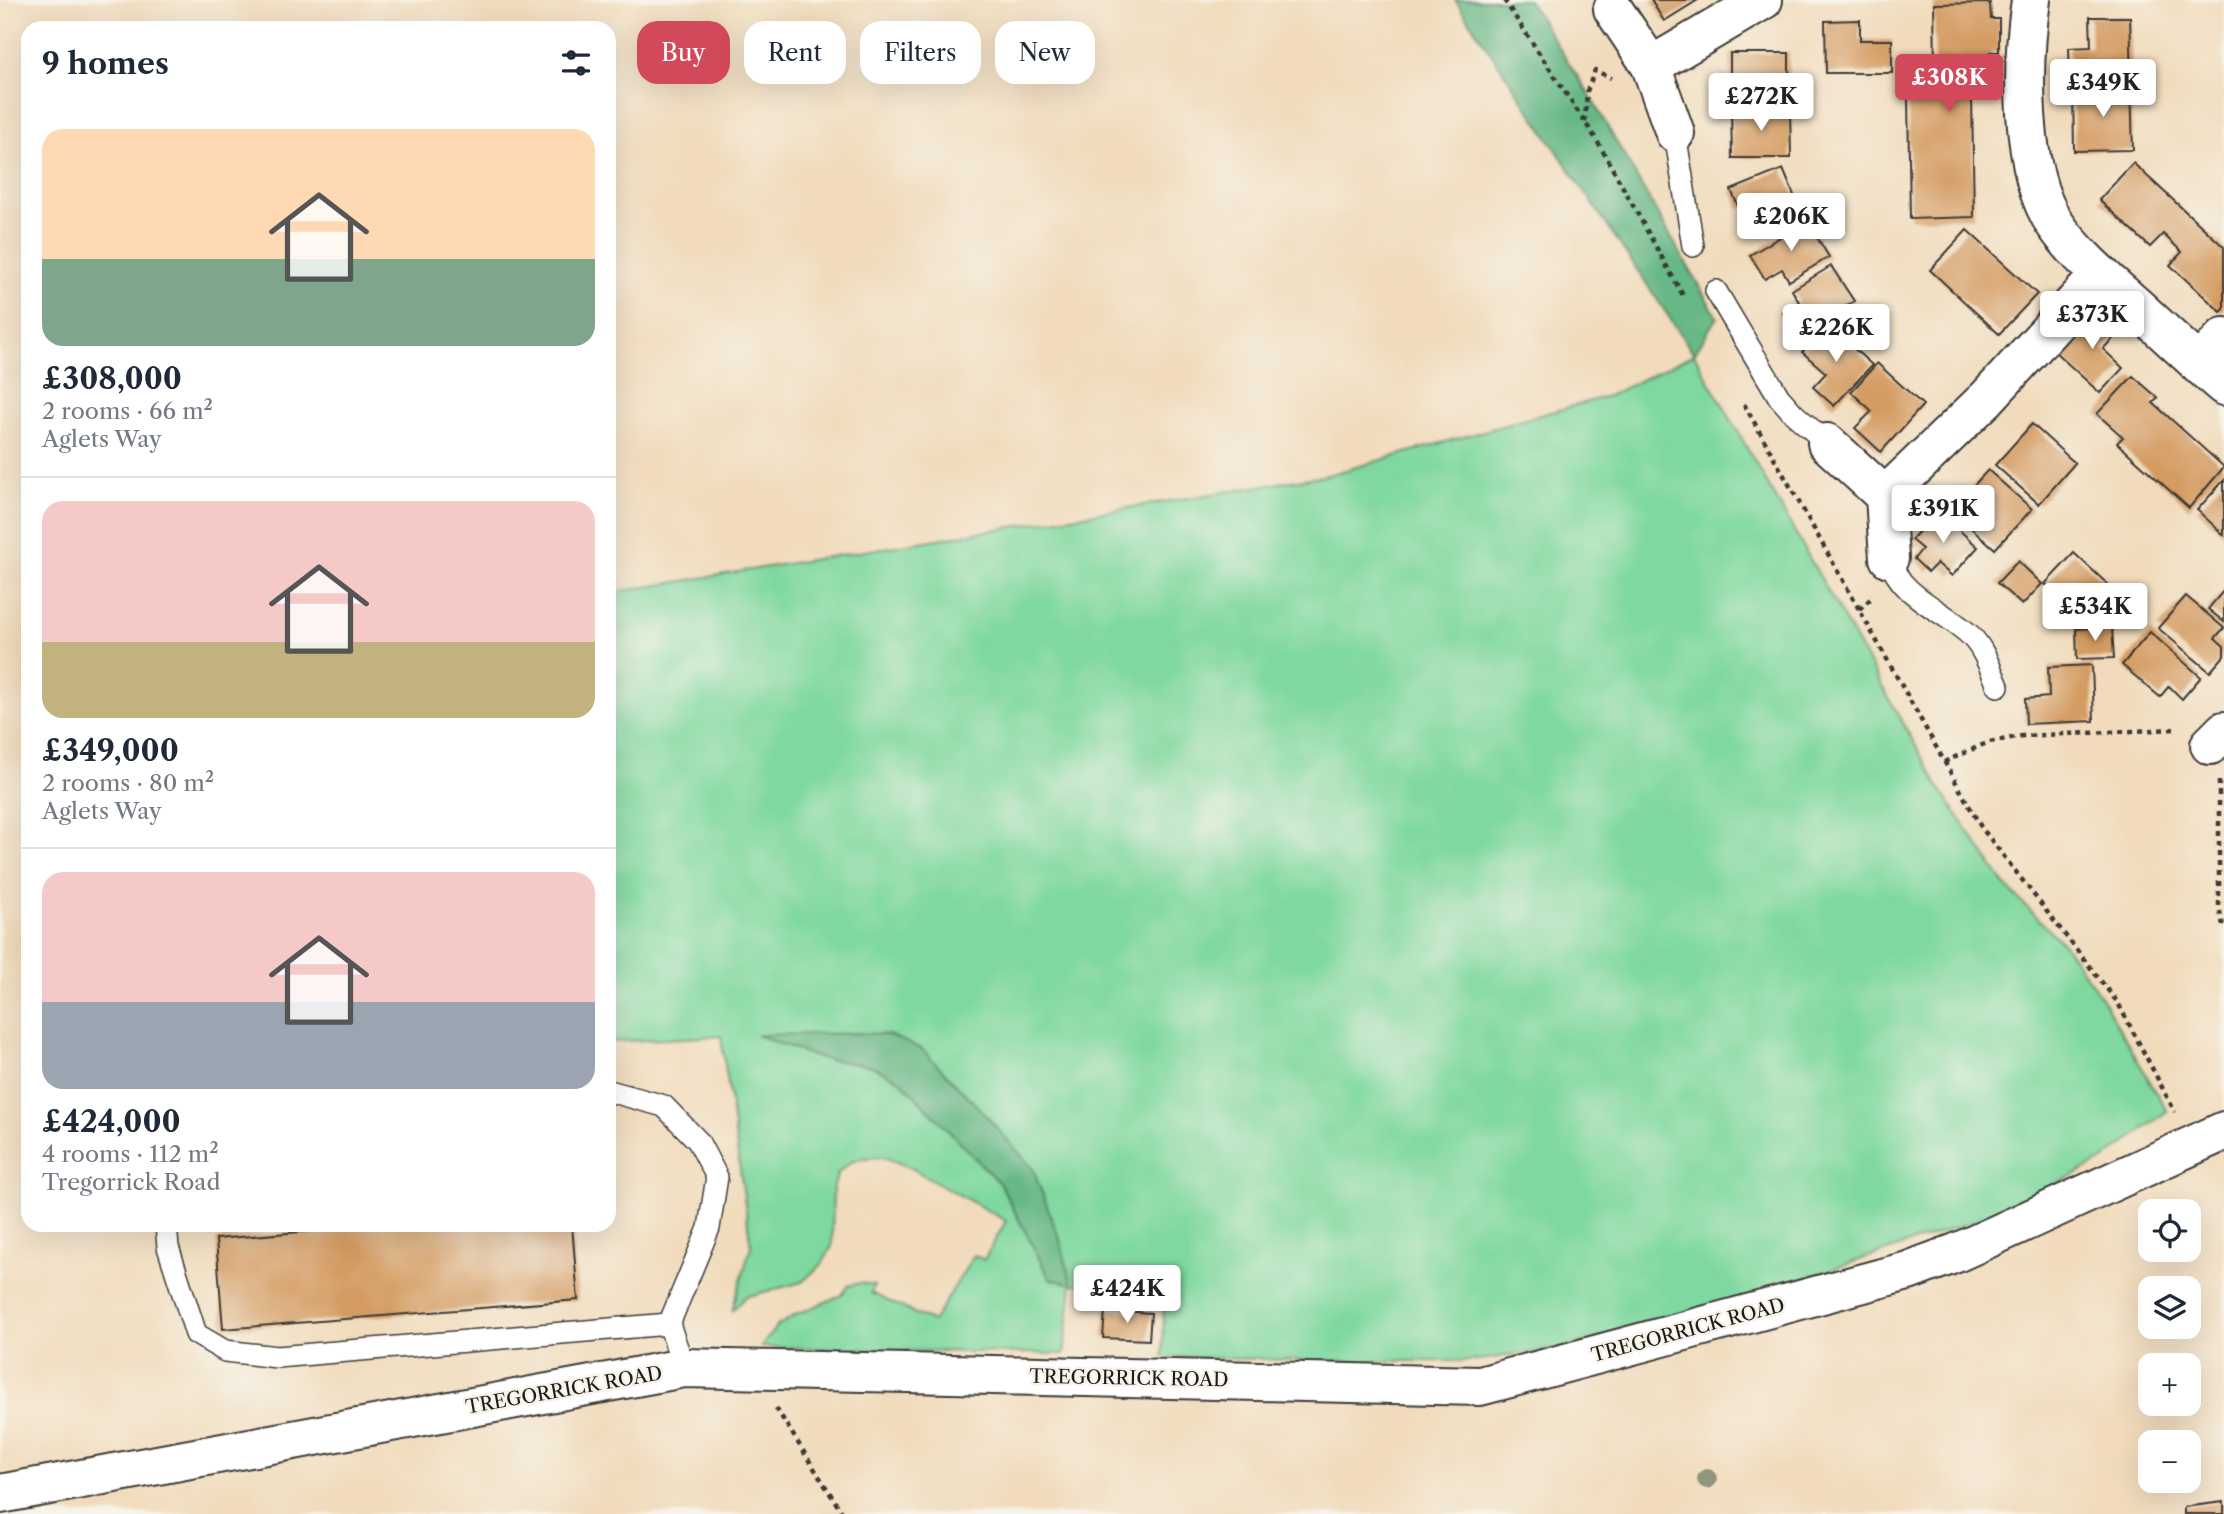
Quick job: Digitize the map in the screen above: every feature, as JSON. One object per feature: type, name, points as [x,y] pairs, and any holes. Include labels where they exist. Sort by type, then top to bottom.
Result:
[{"type":"street","points":[[1651,66],[1763,0]]},
{"type":"street","points":[[2031,0],[2025,101],[2033,177],[2054,223],[2100,275],[2216,363]]},
{"type":"street","points":[[1613,9],[1651,66],[1675,133]]},
{"type":"street","points":[[1885,496],[1987,398],[2100,275]]},
{"type":"street","points":[[1827,443],[1885,496],[1889,558]]},
{"type":"street","name":"TREGORRICK ROAD","points":[[0,1494],[684,1368],[1480,1386],[1908,1271],[1956,1253],[2208,1138]]},
{"type":"lane","points":[[1675,133],[1693,246]]},
{"type":"lane","points":[[1716,291],[1779,397],[1827,443]]},
{"type":"lane","points":[[1889,558],[1896,578],[1903,586],[1950,619],[1978,643],[1998,687]]},
{"type":"lane","points":[[616,1093],[664,1106],[698,1141],[717,1177],[709,1228],[669,1324],[684,1368]]},
{"type":"lane","points":[[167,1232],[168,1247],[196,1334],[225,1350],[276,1357],[669,1324]]},
{"type":"path","points":[[1504,0],[1585,123],[1690,308]]},
{"type":"path","points":[[1585,123],[1587,91],[1595,70],[1614,79]]},
{"type":"path","points":[[1738,392],[1981,827],[2118,1003],[2208,1138]]},
{"type":"path","points":[[1944,762],[1989,742],[2022,736],[2175,729],[2203,739],[2217,738],[2219,906],[2224,930]]},
{"type":"path","points":[[751,1369],[843,1514]]},
{"type":"green space","points":[[1455,0],[1528,0],[1587,91],[1717,317],[1694,354]]},
{"type":"green space","points":[[1694,354],[1940,789],[2005,885],[2065,946],[2101,997],[2167,1111],[2102,1161],[1994,1215],[1770,1290],[1568,1347],[1472,1361],[1163,1357],[1164,1288],[1072,1284],[1064,1354],[761,1347],[776,1327],[797,1314],[842,1295],[848,1286],[860,1283],[874,1285],[871,1293],[933,1322],[974,1255],[984,1260],[1006,1221],[909,1167],[884,1157],[863,1158],[851,1162],[838,1173],[833,1188],[832,1246],[822,1264],[802,1282],[745,1297],[732,1311],[751,1246],[721,1036],[616,1042],[616,592],[1328,475],[1608,396]],"holes":[[[866,1033],[889,1035],[1060,1240],[1050,1279],[1001,1185],[900,1080],[871,1066],[819,1058],[759,1036]]]},
{"type":"green space","points":[[756,1035],[889,1035],[922,1049],[1033,1169],[1060,1240],[1072,1284],[1050,1279],[1001,1185],[900,1080],[871,1066],[819,1058]]},
{"type":"building","points":[[1651,0],[1698,0],[1664,21]]},
{"type":"building","points":[[1990,3],[1991,19],[1999,19],[1999,52],[1991,52],[1992,66],[1964,66],[1964,98],[1972,98],[1974,217],[1910,219],[1908,98],[1929,98],[1929,67],[1935,66],[1934,4]]},
{"type":"building","points":[[2090,17],[2130,17],[2132,76],[2070,77],[2069,48],[2091,47]]},
{"type":"building","points":[[1860,20],[1860,40],[1892,40],[1892,73],[1826,73],[1825,21]]},
{"type":"building","points":[[1730,53],[1789,53],[1789,102],[1730,103]]},
{"type":"building","points":[[2131,87],[2133,150],[2074,151],[2073,89]]},
{"type":"building","points":[[1790,108],[1791,158],[1732,158],[1731,109]]},
{"type":"building","points":[[2133,163],[2224,247],[2224,309],[2221,312],[2170,265],[2182,252],[2163,234],[2150,247],[2099,200]]},
{"type":"building","points":[[1783,169],[1803,217],[1757,235],[1746,206],[1739,208],[1731,190]]},
{"type":"building","points":[[1807,221],[1829,257],[1789,281],[1782,269],[1765,279],[1750,255]]},
{"type":"building","points":[[1967,230],[2037,294],[1999,334],[1930,270]]},
{"type":"building","points":[[1831,266],[1854,301],[1798,336],[1783,313],[1799,302],[1792,290]]},
{"type":"building","points":[[2094,309],[2119,332],[2103,349],[2123,368],[2100,393],[2055,352]]},
{"type":"building","points":[[1827,324],[1872,365],[1834,406],[1813,387],[1826,373],[1802,352]]},
{"type":"building","points":[[1877,363],[1923,405],[1881,452],[1855,428],[1872,411],[1851,392]]},
{"type":"building","points":[[2133,376],[2158,398],[2153,403],[2224,467],[2189,508],[2117,443],[2123,437],[2097,414]]},
{"type":"building","points":[[2032,424],[2075,463],[2039,504],[1995,465]]},
{"type":"building","points":[[1988,470],[2032,509],[1995,549],[1951,510]]},
{"type":"building","points":[[2224,480],[2224,535],[2197,510]]},
{"type":"building","points":[[1938,511],[1978,547],[1952,576],[1937,563],[1928,572],[1914,559],[1922,549],[1911,540]]},
{"type":"building","points":[[2074,553],[2115,591],[2086,622],[2071,608],[2062,618],[2048,606],[2058,595],[2045,584]]},
{"type":"building","points":[[2018,561],[2042,584],[2022,605],[1997,583]]},
{"type":"building","points":[[2224,590],[2224,622],[2208,609]]},
{"type":"building","points":[[2186,596],[2224,628],[2215,638],[2224,646],[2224,656],[2210,672],[2158,628]]},
{"type":"building","points":[[2112,627],[2114,658],[2077,659],[2076,629]]},
{"type":"building","points":[[2150,632],[2201,677],[2182,699],[2169,686],[2160,697],[2122,665]]},
{"type":"building","points":[[2092,665],[2094,721],[2026,724],[2025,699],[2049,697],[2048,667]]},
{"type":"building","points":[[301,1232],[573,1232],[578,1300],[223,1329],[216,1239]]},
{"type":"building","points":[[1105,1310],[1151,1313],[1149,1340],[1103,1338]]},
{"type":"building","points":[[2224,1502],[2224,1514],[2184,1514],[2184,1507]]}]
